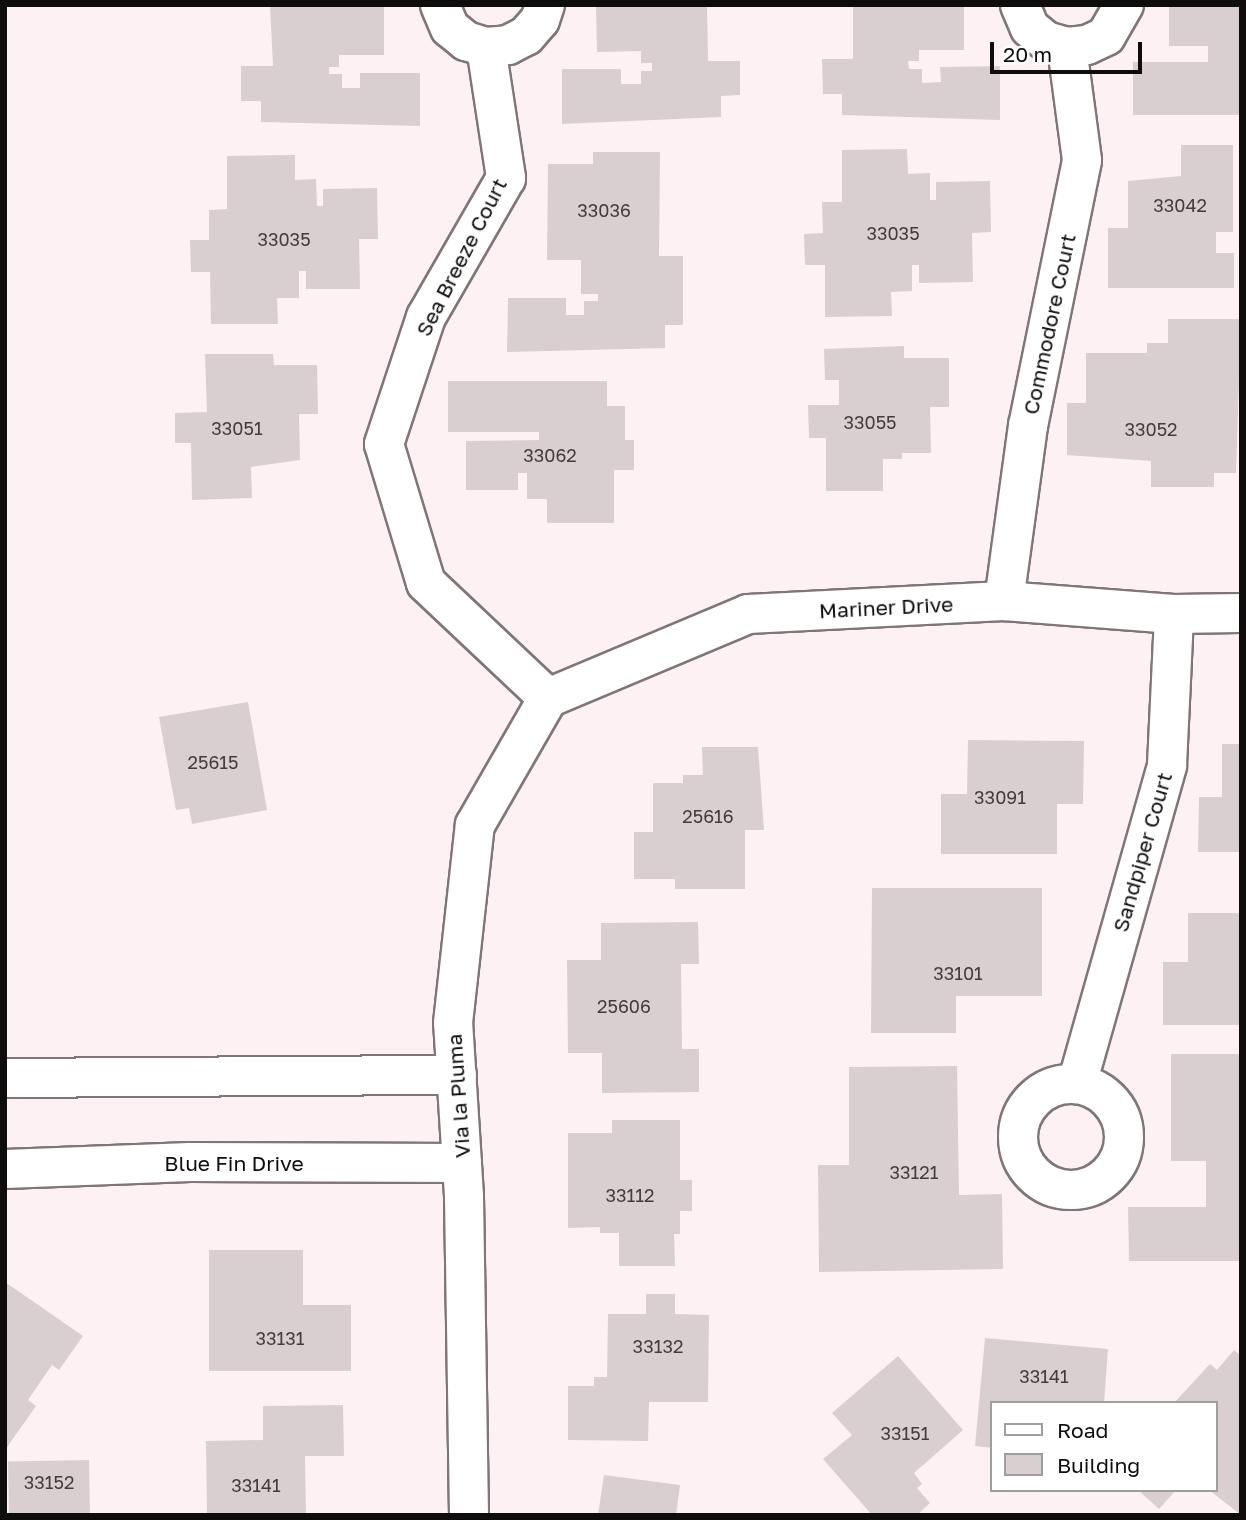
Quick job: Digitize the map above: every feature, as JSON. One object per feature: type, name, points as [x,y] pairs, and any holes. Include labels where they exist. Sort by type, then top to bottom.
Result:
[{"type":"street","points":[[440,5],[450,28],[466,41],[486,47],[508,45],[526,36],[540,20],[545,5]]},
{"type":"street","points":[[1020,5],[1030,28],[1046,41],[1067,47],[1087,45],[1106,36],[1124,5]]},
{"type":"street","name":"Sea Breeze Court","points":[[486,47],[506,178],[426,317],[384,444],[426,583],[548,698]]},
{"type":"street","name":"Commodore Court","points":[[1004,601],[1028,426],[1082,160],[1067,47]]},
{"type":"street","name":"Mariner Drive","points":[[548,698],[748,614],[1004,601],[1174,614],[1241,613]]},
{"type":"street","name":"Sandpiper Court","points":[[1077,1084],[1167,765],[1174,614]]},
{"type":"street","name":"Via la Pluma","points":[[469,1515],[462,1163],[453,1023],[475,825],[548,698]]},
{"type":"street","points":[[5,1078],[457,1075]]},
{"type":"street","name":"Blue Fin Drive","points":[[5,1169],[190,1162],[462,1163]]},
{"type":"building","points":[[270,5],[384,5],[384,55],[339,55],[339,67],[329,67],[329,74],[342,74],[342,88],[360,88],[360,73],[420,73],[420,126],[261,122],[261,101],[241,101],[241,66],[273,66]]},
{"type":"building","points":[[596,5],[707,5],[708,61],[740,61],[740,95],[721,96],[721,117],[562,124],[562,69],[621,69],[621,84],[641,84],[641,71],[652,71],[652,63],[641,63],[641,51],[597,52]]},
{"type":"building","points":[[853,5],[964,5],[964,50],[919,50],[919,61],[908,61],[909,69],[922,69],[922,83],[941,82],[940,67],[1000,66],[1000,120],[842,115],[842,94],[823,94],[822,59],[853,59]]},
{"type":"building","points":[[1169,5],[1241,5],[1241,115],[1133,115],[1133,62],[1208,62],[1208,46],[1169,46]]},
{"type":"building","points":[[1181,145],[1233,145],[1233,232],[1216,232],[1216,253],[1234,253],[1234,288],[1108,288],[1108,228],[1128,228],[1128,181],[1181,176]]},
{"type":"building","points":[[907,149],[908,174],[930,173],[930,200],[936,200],[936,182],[990,181],[991,232],[972,233],[973,282],[919,283],[919,265],[912,265],[912,291],[891,292],[892,316],[825,317],[825,265],[805,265],[804,234],[823,233],[822,202],[842,202],[842,150]]},
{"type":"building","points":[[593,152],[660,152],[659,256],[683,256],[683,325],[665,325],[665,348],[507,352],[508,298],[566,298],[566,315],[584,315],[584,301],[598,301],[598,294],[581,294],[581,260],[547,260],[548,164],[593,164]]},
{"type":"building","points":[[295,155],[295,180],[316,179],[317,206],[323,206],[323,189],[377,188],[378,239],[359,239],[360,289],[306,289],[306,271],[299,271],[299,298],[277,298],[278,324],[211,324],[210,272],[191,272],[190,240],[209,240],[209,210],[227,209],[227,156]]},
{"type":"building","points":[[1168,319],[1241,319],[1236,473],[1214,473],[1214,487],[1151,487],[1151,461],[1067,455],[1067,403],[1086,403],[1086,353],[1147,353],[1147,343],[1168,343]]},
{"type":"building","points":[[904,346],[904,358],[949,358],[949,407],[930,407],[931,453],[902,453],[902,459],[883,459],[883,491],[826,491],[826,438],[809,438],[808,405],[839,405],[839,380],[825,380],[824,349]]},
{"type":"building","points":[[205,354],[273,354],[274,365],[317,365],[318,414],[299,414],[300,460],[251,467],[252,498],[192,500],[191,443],[175,443],[175,413],[207,412]]},
{"type":"building","points":[[448,381],[607,381],[607,406],[625,406],[625,440],[634,440],[634,470],[614,470],[614,523],[547,523],[547,499],[527,499],[527,473],[518,473],[518,490],[466,490],[466,441],[539,440],[539,432],[448,432]]},
{"type":"building","points":[[248,702],[267,810],[192,824],[189,808],[176,810],[159,717]]},
{"type":"building","points":[[968,740],[1084,741],[1083,804],[1057,804],[1057,854],[941,854],[941,794],[967,794]]},
{"type":"building","points":[[1222,744],[1241,744],[1241,852],[1198,852],[1199,797],[1222,797]]},
{"type":"building","points":[[702,747],[758,747],[764,830],[745,830],[745,889],[675,889],[675,879],[634,879],[634,832],[653,832],[653,783],[683,783],[683,775],[703,775]]},
{"type":"building","points":[[872,888],[1042,888],[1042,996],[956,996],[956,1033],[871,1033]]},
{"type":"building","points":[[1188,913],[1241,913],[1241,1025],[1163,1025],[1163,962],[1188,962]]},
{"type":"building","points":[[698,922],[699,964],[681,964],[682,1049],[699,1049],[699,1092],[602,1093],[602,1053],[568,1053],[567,960],[601,960],[601,923]]},
{"type":"building","points":[[1171,1054],[1241,1054],[1241,1261],[1129,1261],[1128,1207],[1206,1207],[1206,1161],[1171,1161]]},
{"type":"building","points":[[957,1066],[959,1195],[1002,1194],[1003,1269],[819,1272],[818,1165],[849,1165],[849,1067]]},
{"type":"building","points":[[612,1120],[680,1120],[680,1180],[692,1180],[692,1211],[680,1211],[680,1234],[674,1234],[675,1266],[619,1266],[619,1233],[600,1233],[600,1227],[568,1228],[568,1133],[612,1133]]},
{"type":"building","points":[[209,1250],[303,1250],[303,1305],[351,1305],[351,1371],[209,1371]]},
{"type":"building","points":[[5,1282],[83,1336],[59,1370],[52,1365],[28,1400],[36,1406],[5,1450]]},
{"type":"building","points":[[646,1294],[675,1294],[675,1314],[709,1315],[708,1402],[649,1402],[648,1441],[568,1440],[568,1386],[594,1386],[594,1377],[607,1377],[608,1314],[646,1314]]},
{"type":"building","points":[[985,1338],[1108,1349],[1104,1401],[990,1401],[990,1448],[975,1446]]},
{"type":"building","points":[[1234,1350],[1241,1356],[1241,1515],[1212,1492],[1218,1492],[1218,1401],[1176,1401],[1210,1364],[1217,1370]]},
{"type":"building","points":[[898,1356],[963,1430],[914,1473],[922,1484],[917,1488],[930,1503],[917,1515],[872,1515],[823,1459],[852,1435],[832,1413]]},
{"type":"building","points":[[343,1405],[344,1456],[305,1456],[306,1515],[207,1515],[206,1441],[263,1440],[263,1406]]},
{"type":"building","points":[[89,1460],[90,1515],[9,1515],[8,1461]]},
{"type":"building","points":[[604,1475],[680,1485],[676,1515],[598,1515]]},
{"type":"building","points":[[1140,1492],[1174,1492],[1159,1509]]}]
